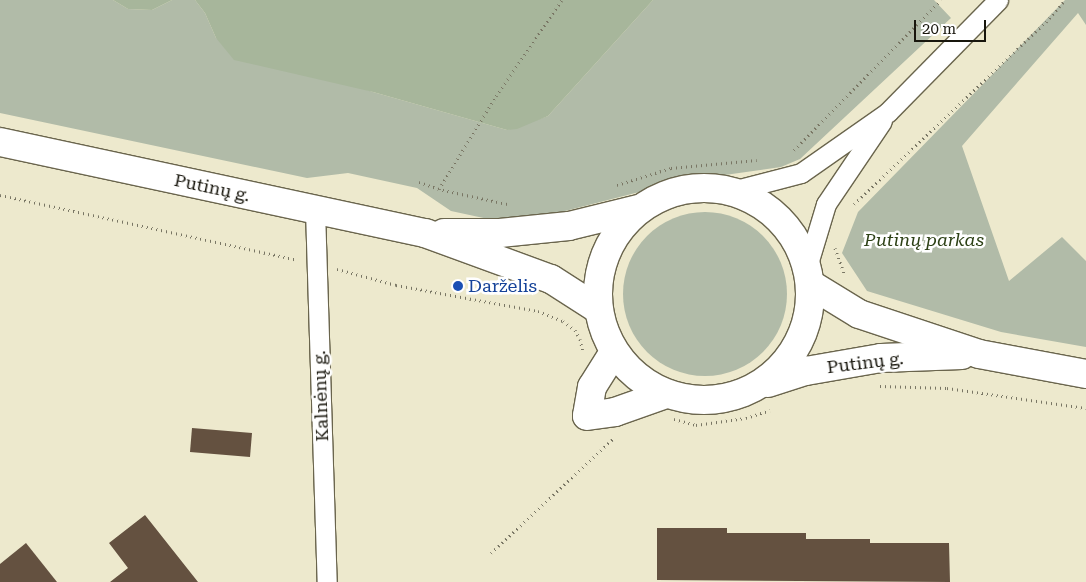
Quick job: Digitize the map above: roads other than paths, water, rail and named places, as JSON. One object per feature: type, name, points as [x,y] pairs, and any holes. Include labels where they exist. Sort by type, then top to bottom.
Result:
[{"type":"main road","name":"Putinų g.","points":[[0,142],[425,233],[551,278],[598,309]]},
{"type":"main road","points":[[614,352],[592,387],[587,416],[667,406],[689,399],[711,400],[734,396],[754,388],[772,376],[786,362],[798,344],[809,311],[809,276],[797,241],[780,219],[758,202],[732,191],[707,187],[683,189],[659,197],[638,210],[624,222],[605,254],[597,291],[598,309],[604,332],[614,352],[628,369],[646,384],[667,406]]},
{"type":"main road","name":"Putinų g.","points":[[425,233],[500,233],[569,226],[638,210]]},
{"type":"main road","name":"Putinų g.","points":[[809,276],[859,314],[979,354],[1086,374]]},
{"type":"main road","name":"Putinų g.","points":[[754,388],[806,371],[881,358],[979,354]]},
{"type":"street","points":[[732,191],[802,173],[888,112],[998,0]]},
{"type":"street","points":[[809,276],[826,204],[888,112]]},
{"type":"street","name":"Kalnėnų g.","points":[[315,210],[327,582]]},
{"type":"place","name":"Darželis","points":[[458,286]]},
{"type":"park label","name":"Putinų parkas","points":[[924,240]]}]
